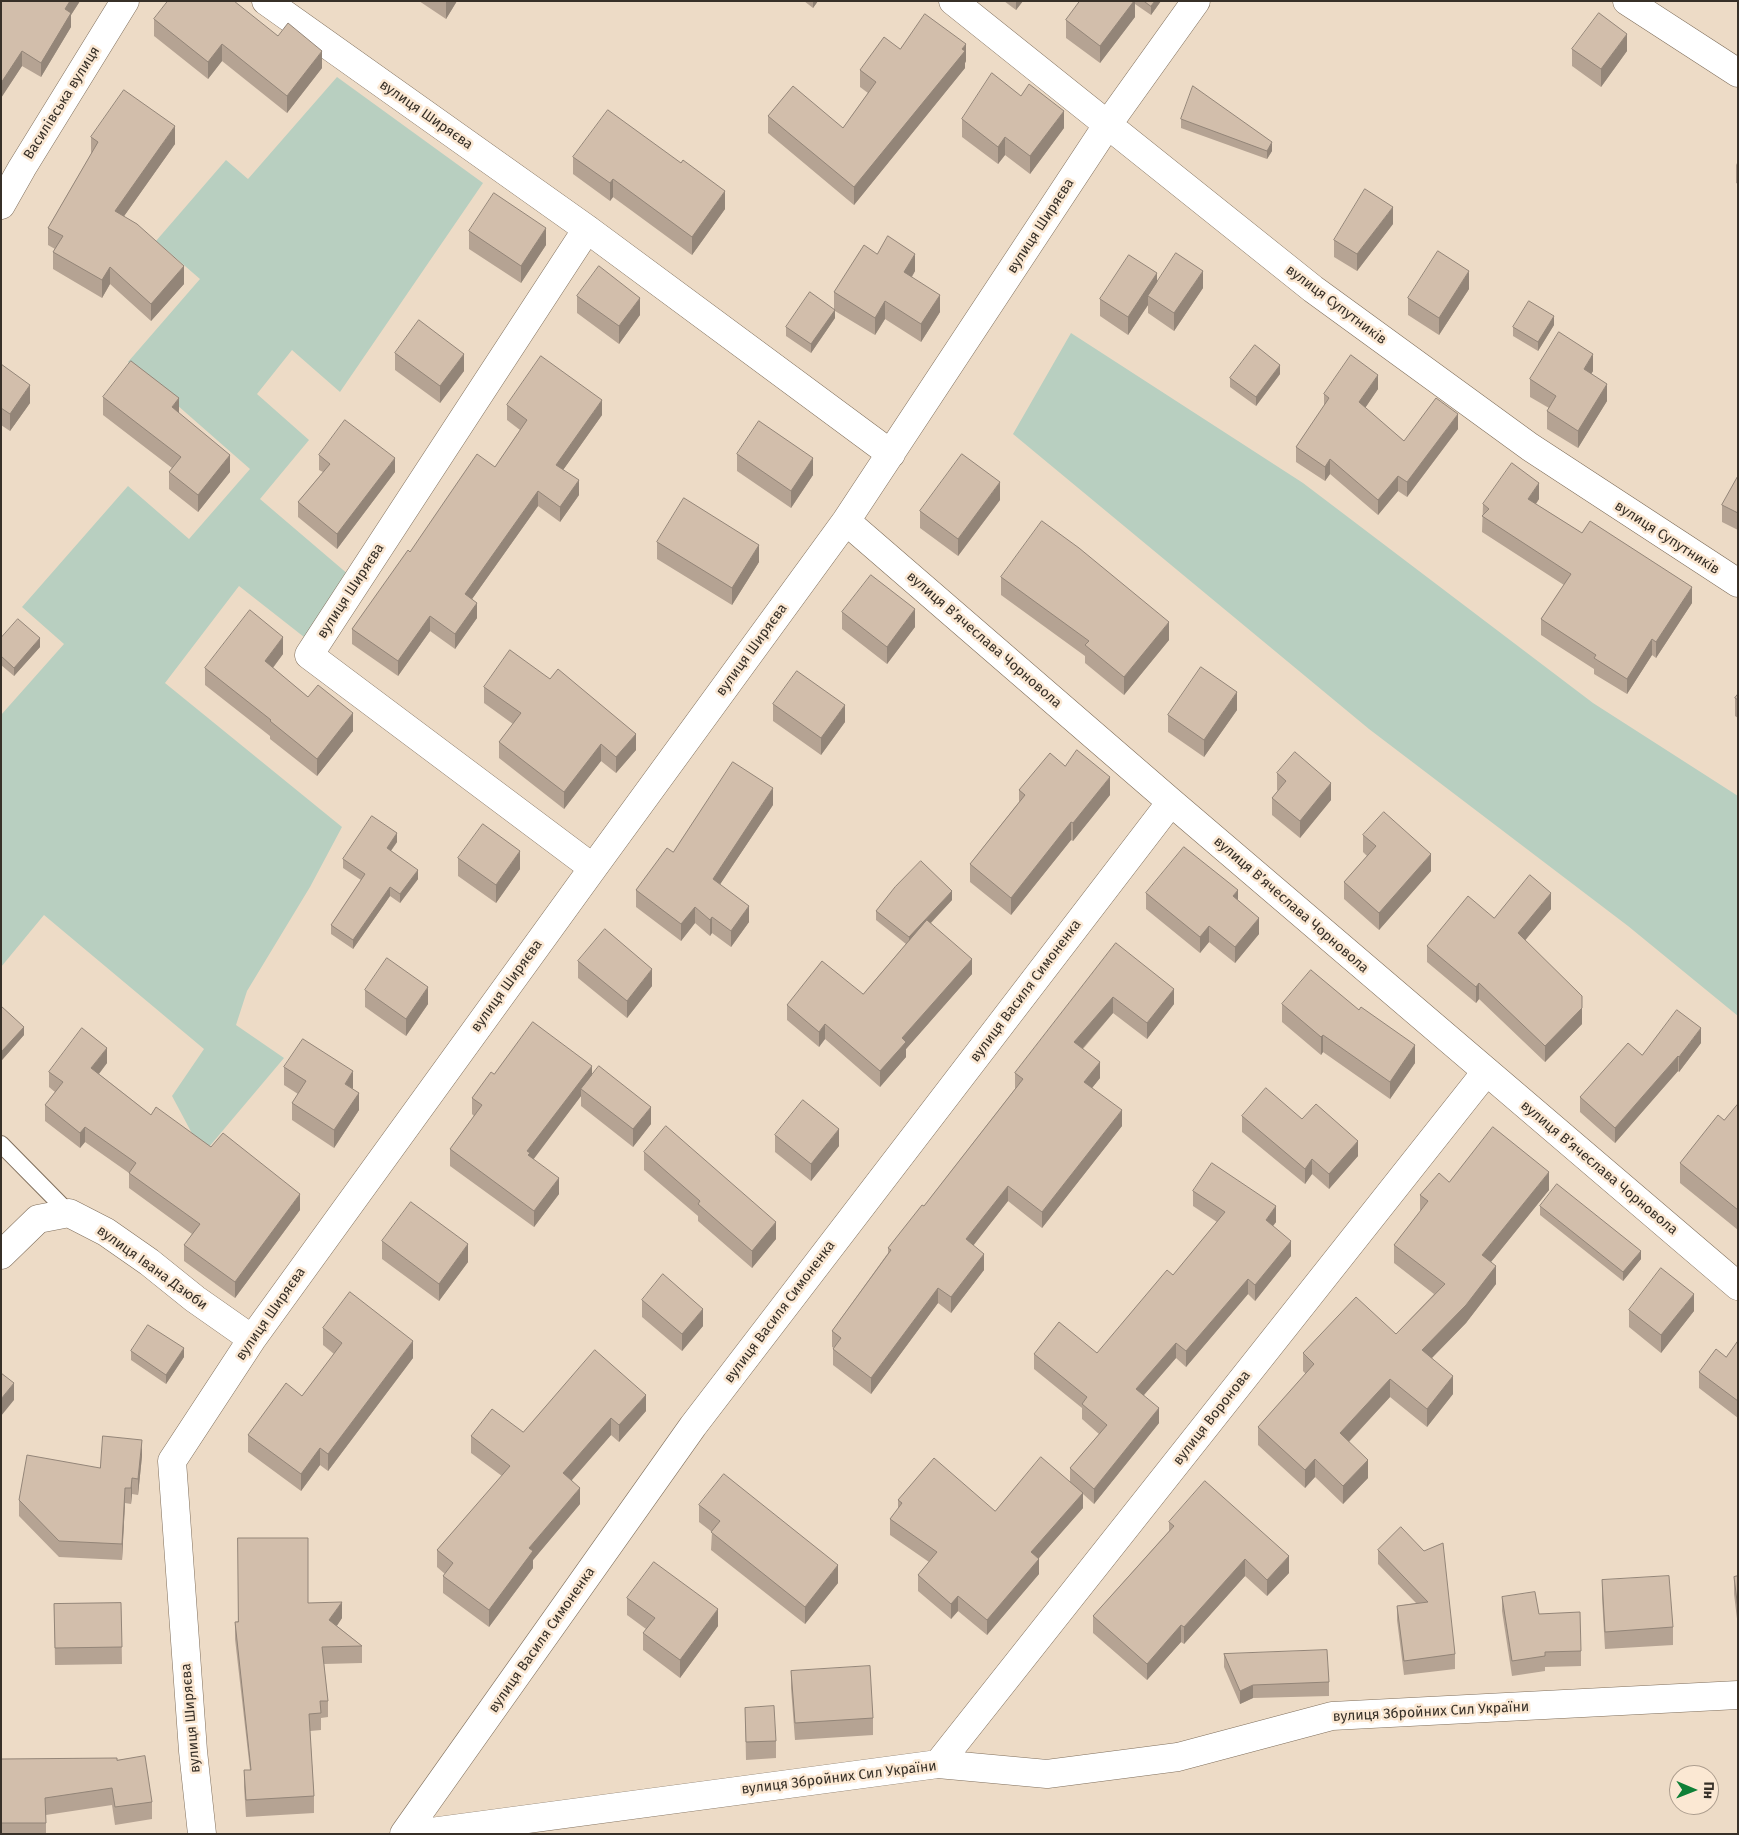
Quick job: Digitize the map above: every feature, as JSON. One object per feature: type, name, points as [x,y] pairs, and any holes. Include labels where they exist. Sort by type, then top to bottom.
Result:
[{"type":"street","name":"Василівська вулиця","points":[[1,205],[125,1]]},
{"type":"street","name":"вулиця Ширяєва","points":[[266,1],[587,229],[892,454]]},
{"type":"street","name":"вулиця Супутників","points":[[953,1],[1313,289],[1530,447],[1738,584]]},
{"type":"street","name":"вулиця Ширяєва","points":[[202,1834],[193,1751],[172,1461],[252,1339],[846,521],[1108,124],[1196,1]]},
{"type":"street","points":[[1637,4],[1738,73]]},
{"type":"street","name":"вулиця Ширяєва","points":[[587,229],[309,655],[593,868]]},
{"type":"street","name":"вулиця Вʼячеслава Чорновола","points":[[846,521],[1171,802],[1738,1286]]},
{"type":"street","name":"вулиця Василя Симоненка","points":[[404,1834],[692,1426],[1171,802]]},
{"type":"street","name":"вулиця Воронова","points":[[938,1764],[1486,1072]]},
{"type":"street","points":[[1,1255],[38,1219],[70,1213]]},
{"type":"street","name":"вулиця Івана Дзюби","points":[[70,1213],[106,1232],[150,1262],[195,1299],[252,1339]]},
{"type":"street","name":"вулиця Збройних Сил України","points":[[416,1834],[938,1764],[1047,1774],[1178,1757],[1332,1716],[1738,1696]]},
{"type":"lane","points":[[1,1144],[70,1213]]},
{"type":"green space","points":[[337,77],[483,183],[340,392],[292,350],[257,394],[309,440],[260,499],[349,575],[304,637],[239,586],[165,683],[342,827],[310,887],[247,991],[236,1025],[284,1058],[203,1154],[172,1096],[204,1049],[44,915],[1,967],[1,715],[64,644],[22,607],[128,486],[189,539],[250,469],[128,362],[200,279],[156,241],[226,160],[248,179]]},
{"type":"green space","points":[[1071,333],[1303,483],[1593,703],[1738,796],[1738,1016],[1628,926],[1369,729],[1013,434]]},
{"type":"building","points":[[1,1],[70,1],[65,9],[71,13],[41,63],[22,51],[1,83]]},
{"type":"building","points":[[168,1],[234,1],[278,36],[288,23],[322,51],[287,96],[222,44],[208,62],[154,19]]},
{"type":"building","points":[[1080,1],[1134,1],[1100,46],[1066,20]]},
{"type":"building","points":[[1144,1],[1155,1],[1151,6]]},
{"type":"building","points":[[1599,13],[1627,34],[1601,69],[1572,49]]},
{"type":"building","points":[[925,14],[966,44],[962,49],[965,51],[854,187],[768,116],[793,86],[843,128],[876,82],[860,70],[884,37],[900,49]]},
{"type":"building","points":[[992,73],[1021,96],[1029,84],[1064,111],[1030,156],[1005,137],[998,147],[962,119]]},
{"type":"building","points":[[1193,86],[1272,142],[1267,151],[1181,119]]},
{"type":"building","points":[[124,90],[175,126],[115,211],[137,224],[184,266],[151,304],[110,267],[102,280],[53,252],[63,236],[48,228],[98,142],[91,137]]},
{"type":"building","points":[[608,110],[681,163],[683,160],[725,191],[692,237],[613,179],[610,183],[573,157]]},
{"type":"building","points":[[1365,189],[1393,207],[1357,254],[1334,240]]},
{"type":"building","points":[[494,193],[546,228],[521,266],[469,231]]},
{"type":"building","points":[[888,236],[915,254],[904,272],[940,295],[921,324],[885,301],[875,318],[834,292],[864,245],[877,254]]},
{"type":"building","points":[[1438,251],[1469,271],[1439,318],[1408,298]]},
{"type":"building","points":[[1176,253],[1203,271],[1174,313],[1148,296]]},
{"type":"building","points":[[1129,255],[1157,273],[1128,317],[1100,299]]},
{"type":"building","points":[[599,266],[640,298],[619,326],[577,296]]},
{"type":"building","points":[[810,292],[835,310],[811,344],[786,327]]},
{"type":"building","points":[[1529,301],[1554,316],[1538,342],[1513,327]]},
{"type":"building","points":[[419,320],[464,354],[440,386],[395,353]]},
{"type":"building","points":[[1559,332],[1593,354],[1584,369],[1607,384],[1578,431],[1547,411],[1556,396],[1530,379]]},
{"type":"building","points":[[1255,345],[1280,365],[1256,397],[1230,378]]},
{"type":"building","points":[[1351,355],[1378,375],[1359,402],[1404,441],[1436,398],[1458,414],[1407,482],[1398,476],[1378,500],[1330,459],[1325,467],[1296,447],[1329,398],[1324,394]]},
{"type":"building","points":[[541,356],[602,400],[556,465],[579,480],[560,507],[538,491],[465,594],[477,603],[455,634],[430,616],[398,661],[352,629],[408,550],[410,552],[477,454],[495,467],[527,420],[507,405]]},
{"type":"building","points":[[131,361],[179,398],[172,407],[230,455],[198,495],[169,472],[181,457],[103,397]]},
{"type":"building","points":[[1,364],[30,385],[10,414],[1,408]]},
{"type":"building","points":[[345,420],[395,458],[337,534],[298,502],[330,464],[319,455]]},
{"type":"building","points":[[759,421],[813,458],[791,491],[737,454]]},
{"type":"building","points":[[962,454],[1000,482],[958,539],[920,511]]},
{"type":"building","points":[[1512,463],[1539,483],[1528,499],[1582,533],[1590,521],[1692,587],[1656,642],[1652,639],[1627,679],[1594,658],[1596,655],[1541,619],[1571,574],[1482,516],[1489,509],[1483,504]]},
{"type":"building","points":[[1738,476],[1738,513],[1722,505]]},
{"type":"building","points":[[684,498],[759,545],[732,588],[657,542]]},
{"type":"building","points":[[1042,521],[1079,548],[1169,622],[1124,677],[1085,645],[1089,641],[1001,577]]},
{"type":"building","points":[[871,575],[915,609],[887,647],[842,612]]},
{"type":"building","points":[[250,610],[283,637],[265,661],[308,697],[318,685],[353,713],[317,759],[205,668]]},
{"type":"building","points":[[18,619],[40,638],[14,668],[1,656],[1,638]]},
{"type":"building","points":[[510,650],[550,679],[558,669],[636,734],[616,757],[601,744],[564,792],[499,742],[521,713],[484,687]]},
{"type":"building","points":[[1201,667],[1237,692],[1204,740],[1168,715]]},
{"type":"building","points":[[797,671],[845,705],[821,738],[773,704]]},
{"type":"building","points":[[1077,750],[1110,777],[1073,823],[1071,822],[1011,898],[970,864],[1025,795],[1019,790],[1050,753],[1065,766]]},
{"type":"building","points":[[1295,752],[1331,783],[1300,821],[1272,798],[1286,781],[1277,773]]},
{"type":"building","points":[[733,762],[773,788],[713,879],[749,906],[731,931],[712,917],[710,920],[695,907],[681,924],[636,890],[667,848],[673,852]]},
{"type":"building","points":[[1384,812],[1431,854],[1379,913],[1344,882],[1376,846],[1363,835]]},
{"type":"building","points":[[372,816],[397,833],[387,848],[418,870],[400,894],[390,887],[353,940],[331,925],[365,874],[343,859]]},
{"type":"building","points":[[483,824],[520,851],[496,885],[458,858]]},
{"type":"building","points":[[1184,847],[1238,890],[1233,896],[1259,918],[1235,947],[1209,926],[1200,937],[1146,893]]},
{"type":"building","points":[[921,861],[952,891],[909,937],[876,911],[895,887]]},
{"type":"building","points":[[1530,875],[1551,893],[1518,933],[1582,996],[1582,1008],[1545,1046],[1479,983],[1476,987],[1427,946],[1468,896],[1494,918]]},
{"type":"building","points":[[927,920],[972,959],[902,1038],[906,1042],[880,1071],[825,1024],[819,1032],[787,1005],[822,961],[863,994]]},
{"type":"building","points":[[605,929],[652,969],[627,1001],[578,961]]},
{"type":"building","points":[[1116,943],[1174,989],[1147,1023],[1113,997],[1074,1042],[1100,1062],[1084,1082],[1122,1110],[1042,1212],[1008,1186],[966,1239],[984,1254],[951,1297],[938,1288],[871,1378],[833,1349],[841,1338],[832,1331],[891,1250],[888,1248],[922,1205],[924,1206],[1023,1079],[1015,1073]]},
{"type":"building","points":[[387,958],[428,987],[406,1019],[365,990]]},
{"type":"building","points":[[1311,970],[1359,1010],[1361,1007],[1415,1045],[1390,1082],[1323,1035],[1321,1037],[1282,1004]]},
{"type":"building","points":[[1,1006],[24,1027],[2,1051],[1,1050]]},
{"type":"building","points":[[1677,1010],[1701,1028],[1679,1057],[1615,1128],[1580,1097],[1628,1043],[1642,1055]]},
{"type":"building","points":[[533,1022],[592,1066],[527,1151],[530,1153],[528,1155],[559,1178],[534,1211],[450,1149],[482,1105],[472,1098],[491,1072],[494,1074]]},
{"type":"building","points":[[82,1028],[107,1048],[91,1068],[151,1115],[156,1107],[211,1147],[223,1133],[300,1194],[235,1282],[184,1245],[200,1224],[129,1173],[136,1163],[85,1127],[80,1133],[45,1105],[63,1082],[49,1072]]},
{"type":"building","points":[[303,1039],[353,1071],[345,1084],[359,1093],[334,1130],[292,1103],[306,1081],[284,1067]]},
{"type":"building","points":[[599,1066],[651,1107],[633,1129],[581,1089]]},
{"type":"building","points":[[1266,1088],[1302,1119],[1316,1104],[1358,1141],[1329,1174],[1312,1159],[1305,1169],[1242,1116]]},
{"type":"building","points":[[803,1100],[839,1129],[811,1164],[775,1135]]},
{"type":"building","points":[[1738,1104],[1738,1210],[1680,1163],[1718,1115],[1724,1120]]},
{"type":"building","points":[[666,1126],[776,1222],[752,1251],[698,1204],[700,1201],[644,1152]]},
{"type":"building","points":[[1493,1127],[1549,1172],[1482,1255],[1496,1266],[1466,1305],[1422,1350],[1453,1376],[1427,1409],[1390,1379],[1340,1433],[1368,1460],[1343,1486],[1315,1459],[1305,1470],[1258,1427],[1314,1364],[1303,1353],[1356,1297],[1396,1334],[1445,1284],[1394,1245],[1428,1201],[1420,1195],[1439,1173],[1449,1182]]},
{"type":"building","points":[[1212,1163],[1276,1206],[1266,1220],[1291,1241],[1255,1285],[1248,1279],[1186,1351],[1176,1343],[1136,1389],[1159,1408],[1094,1489],[1070,1468],[1107,1425],[1082,1404],[1087,1397],[1034,1354],[1059,1322],[1097,1353],[1167,1270],[1173,1275],[1225,1212],[1193,1191]]},
{"type":"building","points":[[1557,1184],[1641,1251],[1623,1272],[1540,1206]]},
{"type":"building","points":[[411,1202],[468,1244],[439,1284],[382,1241]]},
{"type":"building","points":[[1661,1268],[1694,1294],[1661,1335],[1629,1310]]},
{"type":"building","points":[[663,1274],[703,1309],[682,1334],[642,1300]]},
{"type":"building","points":[[350,1292],[413,1341],[328,1454],[320,1448],[301,1474],[248,1435],[286,1383],[302,1396],[342,1343],[323,1328]]},
{"type":"building","points":[[148,1325],[184,1348],[166,1375],[131,1351]]},
{"type":"building","points":[[1738,1341],[1738,1401],[1699,1372],[1716,1349],[1726,1357]]},
{"type":"building","points":[[595,1350],[646,1395],[619,1425],[611,1418],[563,1473],[580,1488],[529,1548],[533,1551],[489,1610],[443,1576],[453,1563],[437,1550],[510,1466],[471,1436],[492,1409],[523,1432]]},
{"type":"building","points":[[1,1373],[14,1383],[1,1399]]},
{"type":"building","points":[[103,1436],[142,1440],[138,1479],[132,1478],[131,1488],[125,1488],[122,1544],[59,1541],[19,1500],[27,1455],[100,1468]]},
{"type":"building","points":[[1041,1457],[1083,1493],[1031,1552],[1039,1559],[987,1620],[958,1596],[951,1604],[918,1575],[937,1552],[890,1519],[902,1503],[898,1500],[934,1458],[995,1511]]},
{"type":"building","points":[[724,1474],[838,1565],[805,1607],[711,1532],[720,1521],[699,1505]]},
{"type":"building","points":[[1205,1481],[1289,1556],[1267,1580],[1245,1559],[1184,1627],[1181,1625],[1147,1664],[1093,1616],[1174,1526],[1169,1522]]},
{"type":"building","points":[[1401,1527],[1424,1551],[1443,1543],[1455,1654],[1404,1661],[1397,1606],[1428,1602],[1378,1550]]},
{"type":"building","points":[[238,1538],[308,1538],[308,1603],[342,1602],[329,1620],[362,1646],[322,1647],[328,1701],[320,1701],[321,1713],[309,1714],[314,1796],[246,1800],[244,1770],[251,1770],[235,1622],[238,1622]]},
{"type":"building","points":[[654,1562],[718,1609],[680,1660],[643,1633],[655,1618],[627,1598]]},
{"type":"building","points":[[1669,1576],[1673,1627],[1605,1632],[1602,1580]]},
{"type":"building","points":[[1738,1576],[1738,1609],[1734,1577]]},
{"type":"building","points":[[1535,1592],[1539,1614],[1580,1612],[1581,1651],[1545,1652],[1545,1656],[1512,1661],[1502,1597]]},
{"type":"building","points":[[121,1603],[122,1647],[55,1648],[54,1604]]},
{"type":"building","points":[[1327,1650],[1329,1682],[1253,1685],[1240,1691],[1224,1654]]},
{"type":"building","points":[[870,1666],[873,1718],[795,1723],[791,1671]]},
{"type":"building","points":[[774,1706],[776,1741],[746,1742],[745,1708]]},
{"type":"building","points":[[145,1756],[152,1802],[115,1807],[112,1788],[45,1798],[46,1823],[1,1823],[1,1759],[117,1758],[117,1760]]}]
